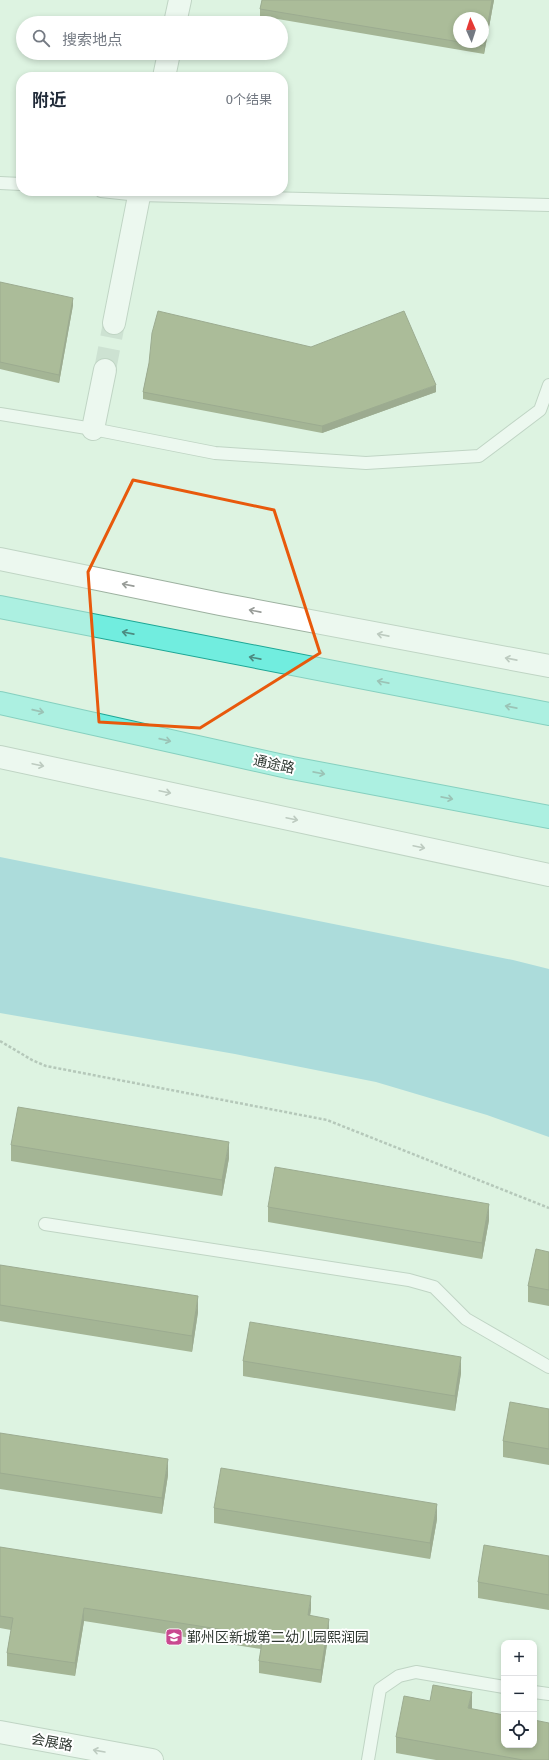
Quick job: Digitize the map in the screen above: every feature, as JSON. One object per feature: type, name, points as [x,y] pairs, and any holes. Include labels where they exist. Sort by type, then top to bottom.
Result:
[{"type":"main road","points":[[177,16],[180,0]]},
{"type":"main road","points":[[165,72],[168,60]]},
{"type":"main road","points":[[114,323],[139,196]]},
{"type":"main road","points":[[93,429],[105,370]]},
{"type":"main road","points":[[0,559],[220,604],[549,666]]},
{"type":"main road","points":[[0,607],[549,714]]},
{"type":"main road","name":"通途路","points":[[0,703],[292,768],[549,818]]},
{"type":"main road","points":[[0,757],[549,875]]},
{"type":"main road","name":"会展路","points":[[0,1732],[152,1760]]},
{"type":"lane","points":[[0,183],[16,184]]},
{"type":"lane","points":[[242,196],[549,205]]},
{"type":"lane","points":[[0,414],[93,429],[215,453],[358,463],[479,456],[540,410],[549,385]]},
{"type":"lane","points":[[45,1224],[410,1280],[434,1287],[466,1319],[549,1367]]},
{"type":"lane","points":[[368,1760],[380,1689],[399,1676],[416,1672],[501,1686]]},
{"type":"lane","points":[[537,1692],[549,1694]]},
{"type":"path","points":[[0,1041],[32,1060],[46,1066],[327,1120],[549,1208]]},
{"type":"highlighted area","points":[[133,480],[274,510],[320,653],[200,728],[99,722],[88,572]]},
{"type":"water","points":[[0,857],[513,960],[549,969],[549,1137],[487,1115],[376,1082],[235,1054],[0,1013]]},
{"type":"building","points":[[262,0],[492,0],[489,17],[489,12],[453,12],[453,41],[260,9]]},
{"type":"building","points":[[0,282],[73,298],[59,375],[0,362]]},
{"type":"building","points":[[158,311],[311,347],[404,311],[436,385],[322,426],[143,392],[149,363],[152,333]]},
{"type":"building","points":[[18,1107],[229,1142],[222,1180],[11,1145]]},
{"type":"building","points":[[275,1167],[489,1204],[482,1243],[268,1207]]},
{"type":"building","points":[[536,1249],[549,1252],[549,1290],[528,1286]]},
{"type":"building","points":[[0,1265],[198,1296],[192,1336],[0,1305]]},
{"type":"building","points":[[250,1322],[461,1357],[455,1396],[243,1361]]},
{"type":"building","points":[[510,1402],[549,1409],[549,1449],[503,1441]]},
{"type":"building","points":[[0,1433],[168,1459],[162,1498],[0,1473]]},
{"type":"building","points":[[221,1468],[437,1504],[430,1543],[214,1508]]},
{"type":"building","points":[[484,1545],[549,1556],[549,1595],[478,1582]]},
{"type":"building","points":[[0,1547],[311,1596],[308,1615],[329,1619],[321,1670],[259,1661],[263,1636],[84,1608],[75,1663],[7,1653],[13,1618],[0,1616]]},
{"type":"building","points":[[433,1685],[472,1692],[468,1708],[501,1714],[501,1748],[537,1748],[537,1721],[549,1723],[549,1760],[523,1760],[396,1737],[404,1696],[430,1701]]},
{"type":"tunnel","points":[[105,370],[114,323]]},
{"type":"place","name":"鄞州区新城第二幼儿园熙润园","points":[[174,1637]]}]
